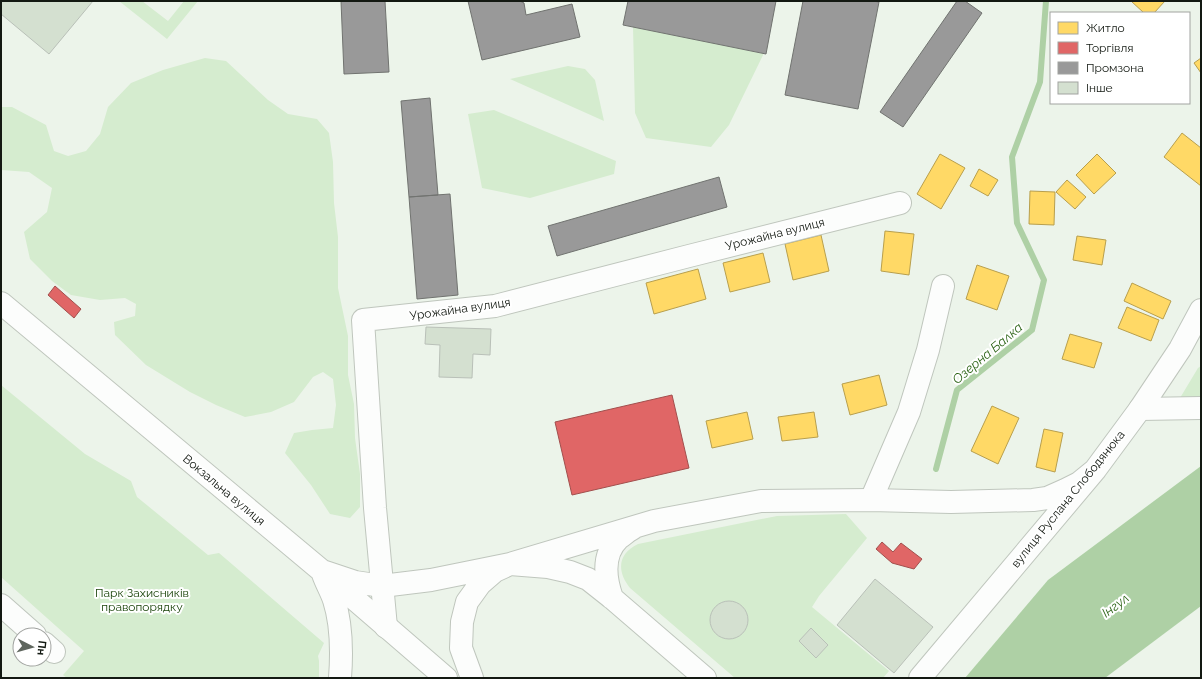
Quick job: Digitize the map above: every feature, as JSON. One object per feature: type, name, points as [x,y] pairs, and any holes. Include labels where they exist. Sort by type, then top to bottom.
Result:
[{"type":"main road","name":"Урожайна вулиця","points":[[386,627],[363,320],[495,306],[900,203]]},
{"type":"main road","points":[[871,500],[908,412],[928,350],[943,286]]},
{"type":"main road","name":"Вокзальна вулиця","points":[[1,303],[322,571],[446,678]]},
{"type":"main road","name":"вулиця Руслана Слободянюка","points":[[920,678],[1095,470],[1140,409],[1180,349],[1201,310]]},
{"type":"main road","points":[[1140,409],[1201,408]]},
{"type":"main road","points":[[322,571],[355,582],[382,586],[431,580],[510,564],[654,521],[761,501],[871,500],[952,502],[1034,500],[1047,498],[1066,490],[1079,483],[1095,470]]},
{"type":"main road","points":[[612,598],[606,573],[607,559],[615,543],[628,530],[654,521]]},
{"type":"main road","points":[[472,678],[461,648],[462,622],[467,602],[480,584],[495,571],[510,564],[548,567],[570,572],[588,579],[705,678]]},
{"type":"main road","points":[[322,571],[333,599],[339,620],[342,662],[340,678]]},
{"type":"main road","points":[[1,605],[26,627]]},
{"type":"green space","points":[[119,1],[142,1],[168,21],[184,1],[198,1],[167,39]]},
{"type":"green space","points":[[633,27],[764,53],[729,125],[711,147],[646,138],[635,113]]},
{"type":"green space","points":[[205,58],[226,61],[268,100],[288,114],[317,119],[329,133],[333,162],[334,203],[338,237],[338,288],[348,336],[348,375],[354,404],[355,438],[360,474],[360,507],[350,518],[330,514],[311,485],[285,453],[294,433],[333,428],[336,405],[333,379],[323,372],[313,377],[294,402],[271,412],[245,417],[190,392],[146,365],[115,335],[114,322],[135,316],[136,304],[125,298],[100,300],[71,295],[52,281],[30,259],[24,232],[47,212],[52,188],[29,172],[1,170],[1,107],[12,107],[46,125],[54,151],[68,156],[86,151],[100,134],[108,107],[131,83],[163,70]]},
{"type":"green space","points":[[568,66],[585,69],[595,80],[604,121],[510,79]]},
{"type":"green space","points":[[494,110],[616,161],[614,174],[530,198],[482,188],[468,114]]},
{"type":"green space","points":[[1201,366],[1201,402],[1177,403],[1198,368]]},
{"type":"green space","name":"Парк Захисників правопорядку","points":[[1,385],[85,454],[131,481],[137,497],[208,555],[219,553],[324,643],[318,656],[319,678],[67,678],[63,675],[84,651],[1,577]]},
{"type":"green space","points":[[846,514],[867,538],[819,596],[812,607],[889,671],[883,678],[735,678],[630,588],[621,570],[621,564],[626,553],[638,544],[777,516]]},
{"type":"water","name":"Інгул","points":[[1201,466],[1201,606],[1105,678],[965,678],[1048,580]]},
{"type":"building: Житло","points":[[1131,1],[1165,1],[1155,12],[1143,12]]},
{"type":"building: Житло","points":[[1201,58],[1201,73],[1194,63]]},
{"type":"building: Житло","points":[[1182,133],[1201,148],[1201,186],[1164,157]]},
{"type":"building: Житло","points":[[940,154],[965,168],[941,209],[917,194]]},
{"type":"building: Житло","points":[[1097,154],[1116,173],[1094,194],[1076,175]]},
{"type":"building: Житло","points":[[979,169],[998,180],[988,196],[970,186]]},
{"type":"building: Житло","points":[[1067,180],[1086,197],[1075,209],[1056,192]]},
{"type":"building: Житло","points":[[1030,191],[1055,192],[1054,225],[1029,224]]},
{"type":"building: Житло","points":[[885,231],[914,234],[909,275],[881,271]]},
{"type":"building: Житло","points":[[821,235],[829,271],[793,280],[785,244]]},
{"type":"building: Житло","points":[[1077,236],[1106,240],[1102,265],[1073,260]]},
{"type":"building: Житло","points":[[763,253],[770,282],[730,292],[723,263]]},
{"type":"building: Житло","points":[[977,265],[1009,276],[997,310],[966,299]]},
{"type":"building: Житло","points":[[698,269],[706,299],[654,314],[646,283]]},
{"type":"building: Житло","points":[[1132,283],[1171,301],[1163,319],[1124,301]]},
{"type":"building: Житло","points":[[1127,307],[1159,320],[1151,341],[1118,328]]},
{"type":"building: Житло","points":[[1070,334],[1102,343],[1094,368],[1062,359]]},
{"type":"building: Житло","points":[[879,375],[887,405],[850,415],[842,384]]},
{"type":"building: Житло","points":[[992,406],[1019,418],[998,464],[971,451]]},
{"type":"building: Житло","points":[[747,412],[753,439],[712,448],[706,421]]},
{"type":"building: Житло","points":[[814,412],[818,437],[782,441],[778,417]]},
{"type":"building: Житло","points":[[1044,429],[1063,433],[1055,472],[1036,467]]},
{"type":"building: Торгівля","points":[[55,286],[81,309],[74,318],[48,295]]},
{"type":"building: Торгівля","points":[[672,395],[689,468],[572,495],[555,422]]},
{"type":"building: Торгівля","points":[[882,542],[893,552],[901,543],[922,559],[914,569],[892,563],[876,549]]},
{"type":"building: Промзона","points":[[341,1],[385,1],[389,72],[344,74]]},
{"type":"building: Промзона","points":[[468,1],[520,1],[524,3],[526,15],[572,4],[580,37],[482,60]]},
{"type":"building: Промзона","points":[[628,1],[776,1],[766,54],[623,25]]},
{"type":"building: Промзона","points":[[803,1],[879,2],[858,109],[785,95]]},
{"type":"building: Промзона","points":[[957,1],[965,1],[982,13],[903,127],[880,112]]},
{"type":"building: Промзона","points":[[430,98],[438,195],[409,197],[401,101]]},
{"type":"building: Промзона","points":[[719,177],[727,207],[557,256],[548,226]]},
{"type":"building: Промзона","points":[[450,194],[458,295],[417,299],[409,197]]},
{"type":"building: Інше","points":[[1,1],[93,1],[49,54],[1,14]]},
{"type":"building: Інше","points":[[426,327],[491,329],[490,355],[473,354],[472,378],[439,377],[440,345],[425,344]]},
{"type":"building: Інше","points":[[875,579],[933,627],[894,673],[837,625]]},
{"type":"building: Інше","points":[[725,601],[733,601],[740,604],[745,609],[748,620],[745,631],[740,636],[733,639],[725,639],[718,636],[713,631],[710,624],[710,616],[713,609],[718,604]]},
{"type":"building: Інше","points":[[811,628],[828,645],[816,658],[799,641]]},
{"type":"waterway","name":"Озерна Балка","points":[[936,469],[957,390],[1032,330],[1044,280],[1017,223],[1012,157],[1040,82],[1046,1]]}]
